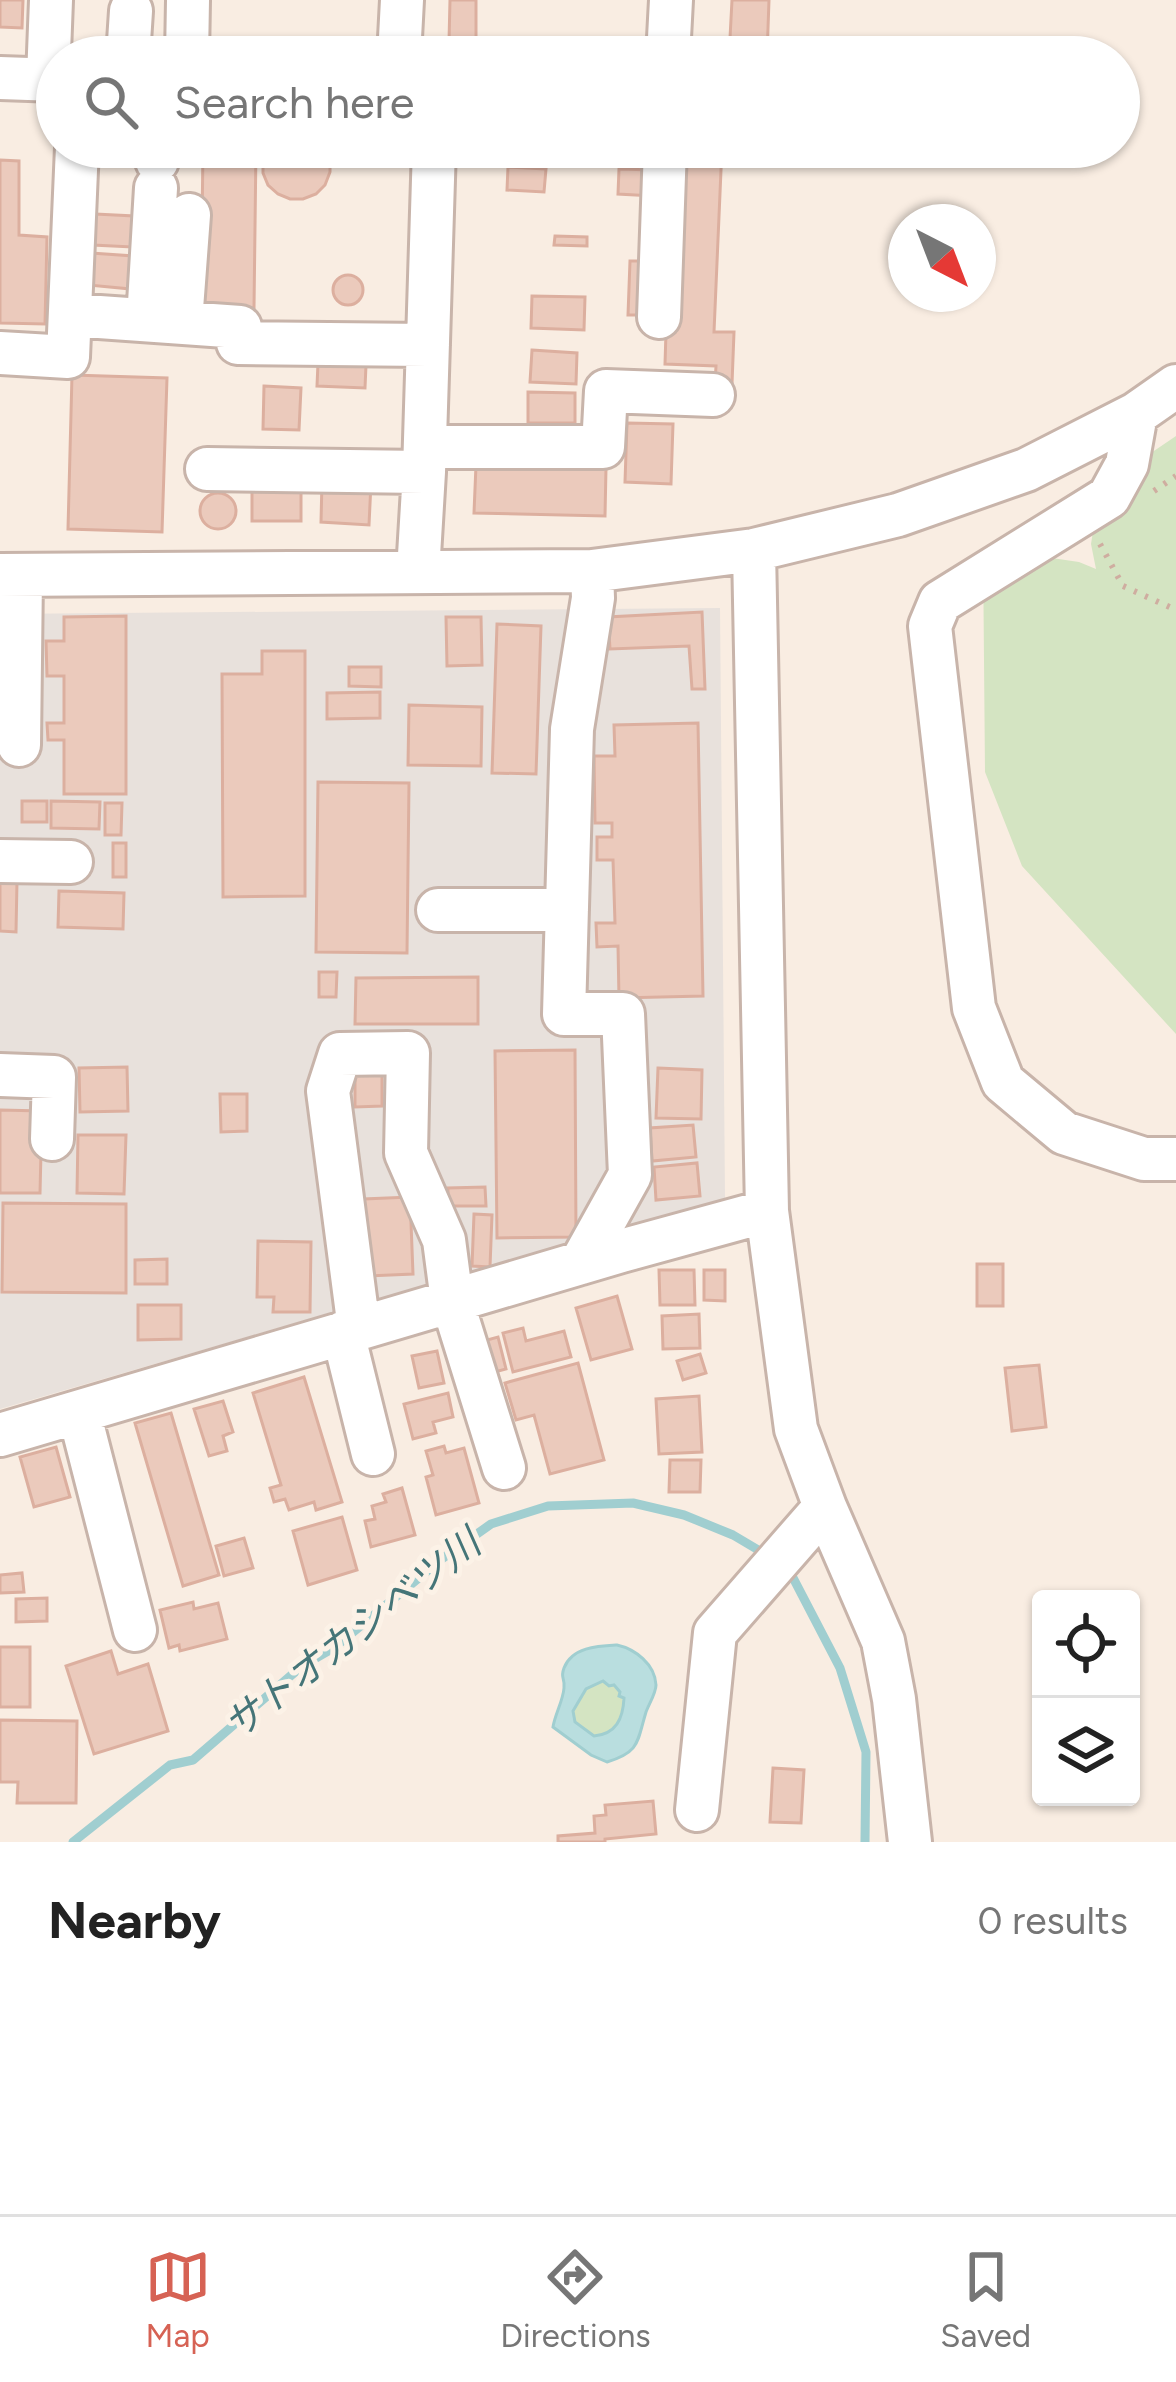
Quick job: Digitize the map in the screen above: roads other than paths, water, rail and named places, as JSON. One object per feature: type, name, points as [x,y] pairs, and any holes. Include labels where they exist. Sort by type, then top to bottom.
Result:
[{"type":"street","points":[[51,0],[51,36]]},
{"type":"street","points":[[187,36],[188,0]]},
{"type":"street","points":[[400,36],[402,0]]},
{"type":"street","points":[[669,36],[671,0]]},
{"type":"street","points":[[129,36],[131,11]]},
{"type":"street","points":[[0,78],[36,79]]},
{"type":"street","points":[[0,353],[68,357],[76,168]]},
{"type":"street","points":[[157,168],[164,321]]},
{"type":"street","points":[[418,572],[433,168]]},
{"type":"street","points":[[659,316],[664,168]]},
{"type":"street","points":[[164,321],[189,215]]},
{"type":"street","points":[[71,315],[240,327],[238,343],[428,345]]},
{"type":"street","points":[[19,745],[11,575],[592,571],[754,550],[898,514],[1026,470],[1136,414],[1176,386]]},
{"type":"street","points":[[207,469],[603,447],[606,391],[712,395]]},
{"type":"street","points":[[1136,414],[1127,464],[1109,497],[940,602],[930,626],[974,1008],[1003,1082],[1064,1133],[1144,1159],[1176,1159]]},
{"type":"street","points":[[754,550],[766,1211],[796,1430],[883,1641],[910,1842]]},
{"type":"street","points":[[581,1263],[630,1174],[623,1014],[563,1014],[572,729],[593,598],[592,571]]},
{"type":"street","points":[[0,861],[70,862]]},
{"type":"street","points":[[438,910],[567,910]]},
{"type":"street","points":[[373,1454],[351,1331],[328,1091],[340,1054],[408,1053],[406,1153],[444,1240],[452,1301],[503,1468]]},
{"type":"street","points":[[0,1075],[54,1078],[52,1139]]},
{"type":"street","points":[[0,1435],[766,1211]]},
{"type":"street","points":[[79,1412],[135,1630]]},
{"type":"street","points":[[697,1810],[715,1634],[825,1507]]},
{"type":"water","points":[[617,1645],[643,1659],[656,1685],[636,1744],[607,1762],[553,1727],[568,1661],[586,1649]],"holes":[[[603,1681],[614,1685],[624,1698],[622,1713],[613,1729],[594,1736],[575,1722],[573,1711],[586,1689]]]},
{"type":"waterway","name":"サトオカシベツ川","points":[[73,1842],[170,1765],[193,1760],[302,1666],[335,1647],[491,1524],[548,1506],[633,1503],[684,1515],[765,1554]]},
{"type":"waterway","name":"サトオカシベツ川","points":[[789,1570],[840,1668],[866,1752],[865,1842]]}]
